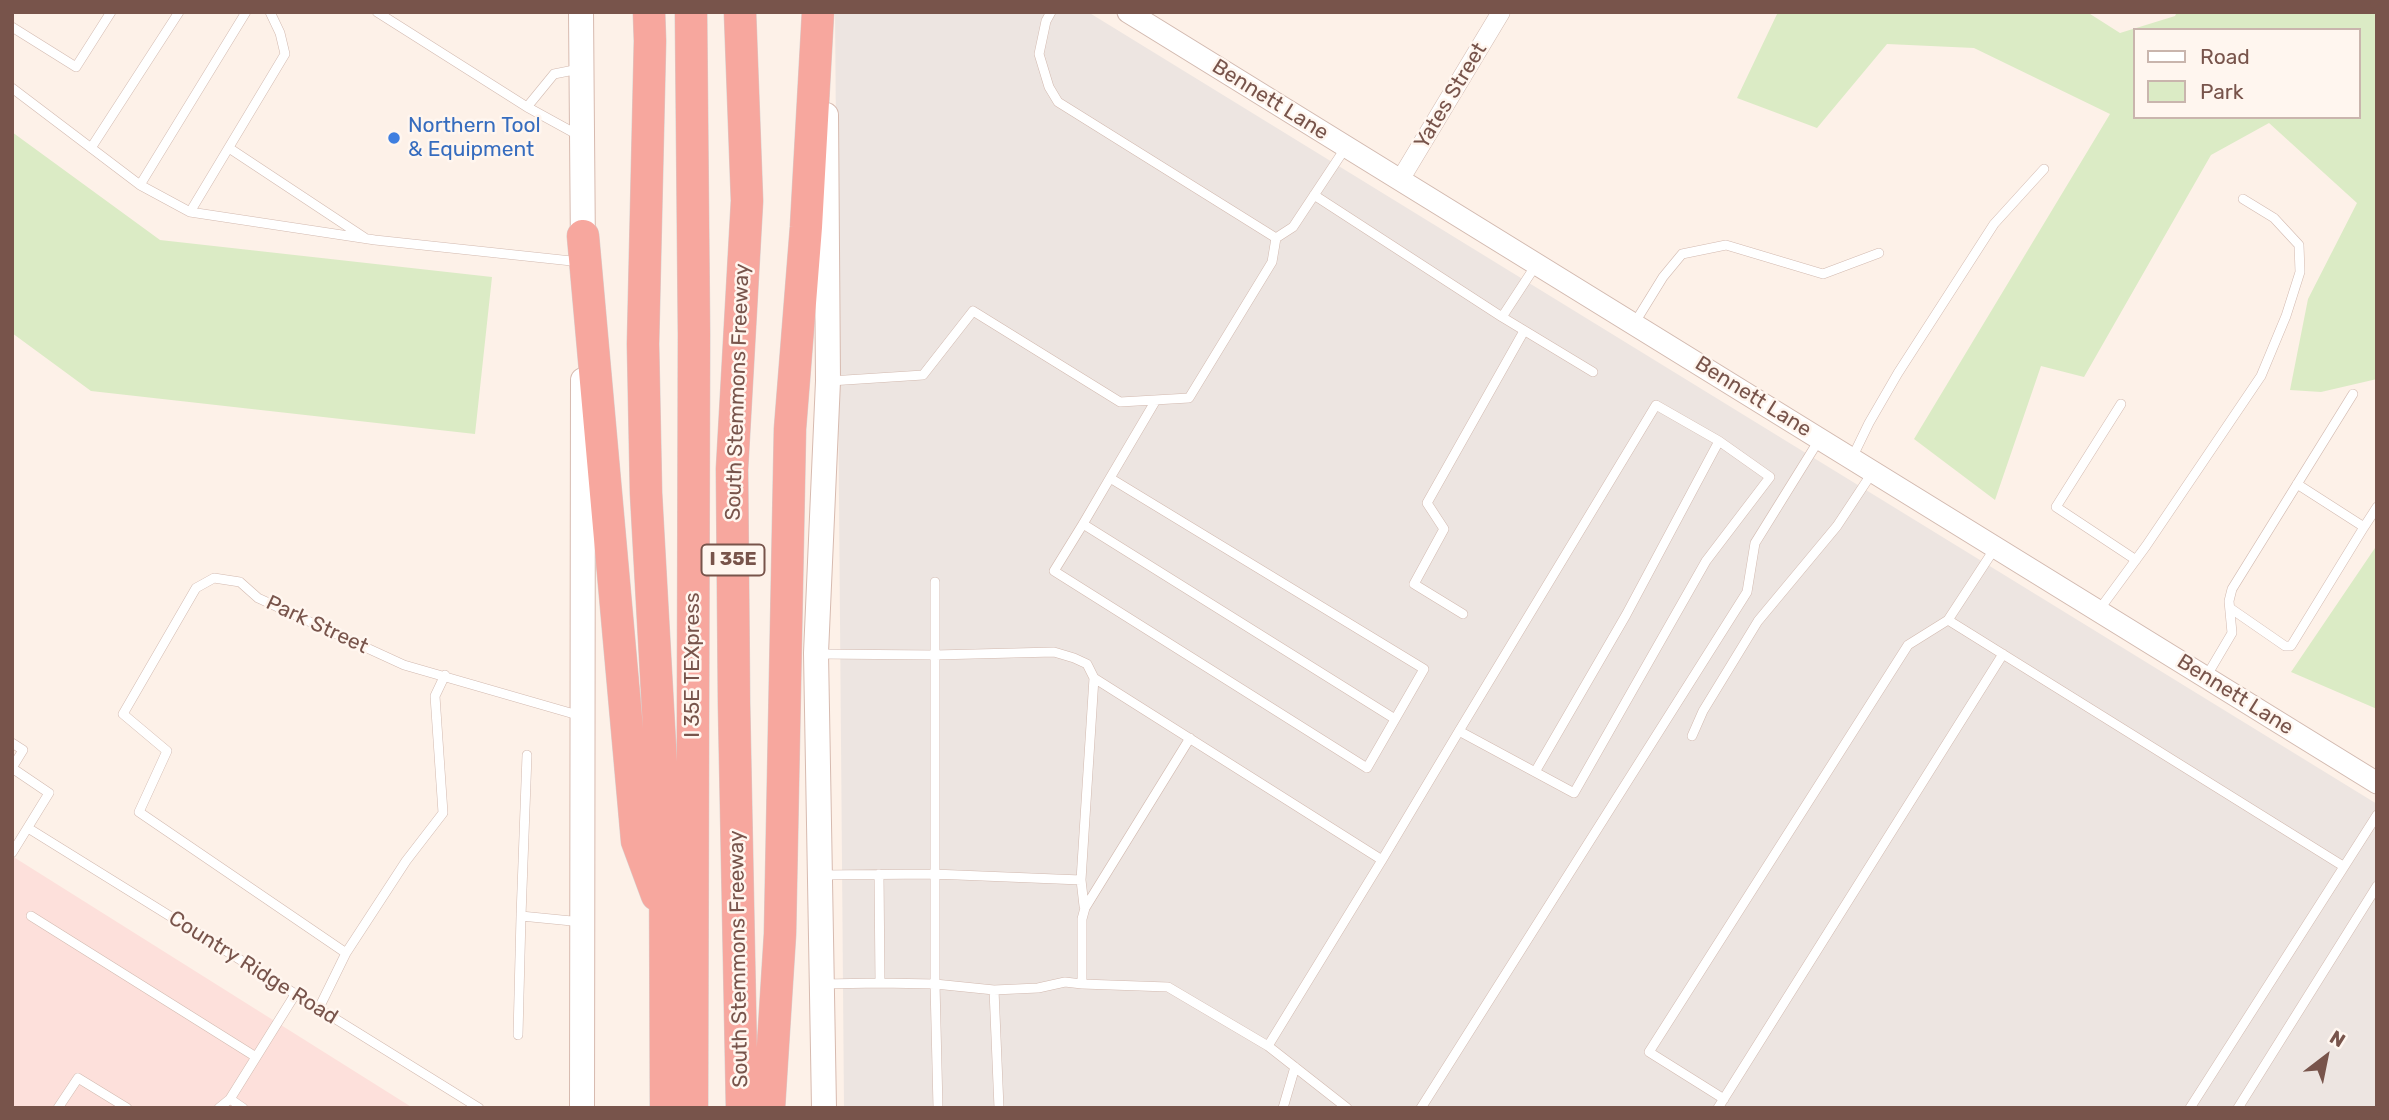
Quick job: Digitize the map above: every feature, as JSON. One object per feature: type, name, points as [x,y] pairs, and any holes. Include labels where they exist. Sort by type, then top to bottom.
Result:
[{"type":"highway","points":[[649,12],[643,344],[646,492],[664,836],[666,1108]]},
{"type":"highway","name":"I 35E TEXpress","points":[[691,12],[694,320],[692,1108]]},
{"type":"highway","name":"South Stemmons Freeway","points":[[740,12],[747,201],[732,483],[742,1108]]},
{"type":"highway","points":[[769,1108],[780,934],[790,429],[806,227],[818,12]]},
{"type":"highway","points":[[583,249],[637,841],[665,916]]},
{"type":"main road","points":[[580,12],[583,249],[582,1108]]},
{"type":"main road","points":[[824,1108],[816,653],[828,381],[825,12]]},
{"type":"street","name":"Bennett Lane","points":[[1128,12],[2377,783]]},
{"type":"street","name":"Yates Street","points":[[1400,180],[1501,12]]},
{"type":"lane","points":[[12,27],[76,67],[111,12]]},
{"type":"lane","points":[[91,148],[179,12]]},
{"type":"lane","points":[[140,185],[246,12]]},
{"type":"lane","points":[[190,212],[285,54],[280,33],[270,12]]},
{"type":"lane","points":[[377,12],[527,107],[582,137]]},
{"type":"lane","points":[[1051,12],[1046,21],[1039,54],[1049,88],[1058,102],[1276,238]]},
{"type":"lane","points":[[527,107],[554,74],[581,69]]},
{"type":"lane","points":[[12,88],[140,185],[190,212],[368,239],[583,249]]},
{"type":"lane","points":[[828,381],[923,375],[973,311],[1120,402],[1189,398],[1272,262],[1276,238],[1293,227],[1346,146]]},
{"type":"lane","points":[[229,148],[368,239]]},
{"type":"lane","points":[[1852,458],[1898,373],[1987,234],[2044,169]]},
{"type":"lane","points":[[1314,195],[1524,331],[1593,372]]},
{"type":"lane","points":[[2098,611],[2136,560],[2261,376],[2286,316],[2300,272],[2299,245],[2274,218],[2243,199]]},
{"type":"lane","points":[[1634,324],[1663,277],[1682,254],[1726,245],[1822,274],[1879,254]]},
{"type":"lane","points":[[1502,317],[1537,264]]},
{"type":"lane","points":[[1463,614],[1414,584],[1444,529],[1427,503],[1524,331]]},
{"type":"lane","points":[[2206,677],[2232,634],[2230,608],[2232,589],[2237,578],[2353,394]]},
{"type":"lane","points":[[1110,478],[1424,668],[1367,768],[1054,571],[1156,400]]},
{"type":"lane","points":[[2121,404],[2056,507],[2136,560]]},
{"type":"lane","points":[[1268,1046],[1656,405],[1719,441],[1770,477],[1706,561],[1574,793],[1459,731]]},
{"type":"lane","points":[[1421,1108],[1747,592],[1755,543],[1820,439]]},
{"type":"lane","points":[[1535,772],[1626,615],[1719,441]]},
{"type":"lane","points":[[1692,736],[1703,711],[1758,621],[1837,526],[1872,471]]},
{"type":"lane","points":[[2297,484],[2364,527]]},
{"type":"lane","points":[[2230,608],[2285,646],[2291,646],[2377,507]]},
{"type":"lane","points":[[1083,524],[1395,719]]},
{"type":"lane","points":[[1724,1099],[1649,1052],[1908,645],[1948,620],[1995,548]]},
{"type":"lane","name":"Park Street","points":[[346,953],[139,813],[167,751],[123,713],[196,588],[214,578],[240,582],[258,598],[404,665],[583,717]]},
{"type":"lane","points":[[935,582],[933,874],[938,1108]]},
{"type":"lane","points":[[1948,620],[2343,866]]},
{"type":"lane","points":[[816,653],[935,655],[1054,652],[1087,664],[1094,678],[1081,880],[1085,908]]},
{"type":"lane","points":[[1718,1108],[2003,654]]},
{"type":"lane","points":[[318,1008],[346,953],[406,861],[443,813],[435,696],[445,676]]},
{"type":"lane","points":[[1094,678],[1382,860]]},
{"type":"lane","points":[[1082,984],[1082,919],[1091,894],[1190,738]]},
{"type":"lane","points":[[12,743],[23,750],[12,768],[49,793],[12,853]]},
{"type":"lane","points":[[518,1035],[527,755]]},
{"type":"lane","points":[[2190,1108],[2377,815]]},
{"type":"lane","name":"Country Ridge Road","points":[[28,828],[479,1108]]},
{"type":"lane","points":[[880,874],[880,983]]},
{"type":"lane","points":[[819,875],[933,874],[1081,880]]},
{"type":"lane","points":[[2238,1108],[2377,886]]},
{"type":"lane","points":[[31,916],[257,1057]]},
{"type":"lane","points":[[521,916],[582,922]]},
{"type":"lane","points":[[821,985],[935,984],[994,990],[1038,988],[1065,982],[1168,987],[1268,1046],[1347,1108]]},
{"type":"lane","points":[[994,990],[999,1108]]},
{"type":"lane","points":[[219,1108],[230,1099],[296,993]]},
{"type":"lane","points":[[1283,1108],[1295,1067]]},
{"type":"lane","points":[[58,1108],[78,1078],[127,1108]]},
{"type":"lane","points":[[230,1099],[243,1108]]},
{"type":"shaded area","points":[[835,12],[1088,12],[2377,804],[2377,1108],[844,1108]]},
{"type":"shaded area","points":[[12,856],[413,1108],[12,1108]]},
{"type":"green space","points":[[1778,12],[2087,12],[2120,33],[2134,29],[2134,119],[2361,119],[2361,28],[2136,28],[2175,16],[2177,12],[2377,12],[2377,379],[2321,392],[2290,390],[2308,299],[2357,203],[2269,123],[2211,155],[2084,377],[2041,366],[1995,500],[1914,439],[2110,114],[1974,48],[1887,44],[1817,128],[1737,98]]},
{"type":"green space","points":[[12,132],[160,240],[492,277],[475,434],[91,391],[12,333]]},
{"type":"green space","points":[[2377,545],[2377,709],[2291,672]]},
{"type":"place","name":"Northern Tool & Equipment","points":[[394,138]]}]
